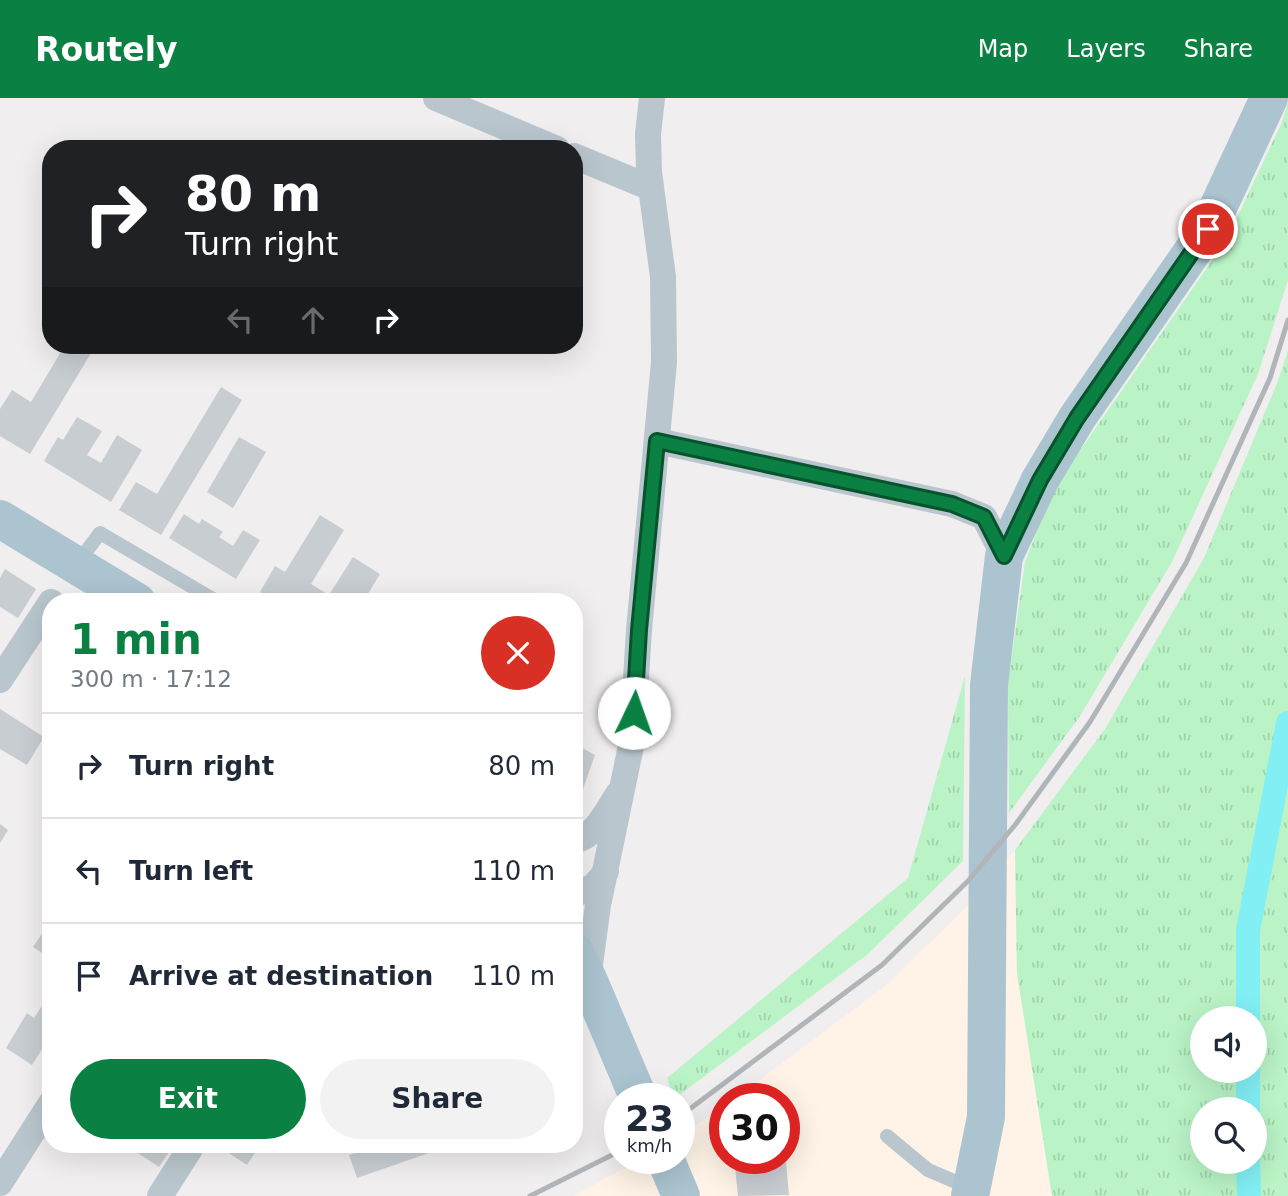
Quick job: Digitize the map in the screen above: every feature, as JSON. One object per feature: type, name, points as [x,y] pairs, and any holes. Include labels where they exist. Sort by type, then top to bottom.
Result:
[{"type":"main road","points":[[972,1192],[986,1117],[989,685],[1004,556],[1040,480],[1077,418],[1208,229],[1269,98]]},
{"type":"main road","points":[[0,519],[122,593]]},
{"type":"main road","points":[[583,970],[632,1083]]},
{"type":"main road","points":[[672,1174],[681,1196]]},
{"type":"street","points":[[436,98],[536,140]]},
{"type":"street","points":[[583,958],[606,872],[632,741],[639,630],[664,362],[663,277],[651,188],[648,134],[652,98]]},
{"type":"street","points":[[583,160],[651,188]]},
{"type":"street","points":[[657,441],[952,504],[984,517],[1004,556]]},
{"type":"street","points":[[57,593],[75,566]]},
{"type":"street","points":[[0,680],[42,616]]},
{"type":"street","points":[[583,838],[600,822],[625,784]]},
{"type":"street","points":[[583,891],[594,886],[606,872]]},
{"type":"street","points":[[0,1183],[42,1117]]},
{"type":"street","points":[[160,1196],[187,1153]]},
{"type":"lane","points":[[75,566],[100,533],[203,593]]},
{"type":"lane","points":[[887,1136],[928,1170],[972,1192]]},
{"type":"shaded area","points":[[1015,850],[1017,973],[1052,1196],[573,1196],[613,1174],[695,1174],[695,1126],[709,1116],[709,1174],[800,1174],[800,1083],[755,1083],[889,983],[968,905]]},
{"type":"green space","points":[[1288,102],[1288,280],[1258,374],[1173,560],[1080,716],[1009,813],[1008,684],[1025,562],[1054,488],[1227,239],[1282,122]]},
{"type":"green space","points":[[1288,350],[1288,1196],[1052,1196],[1017,973],[1015,850],[1105,729],[1204,558],[1278,381]]},
{"type":"green space","points":[[965,676],[963,861],[868,954],[695,1083],[669,1083],[667,1078],[908,878]]},
{"type":"building","points":[[60,354],[91,354],[30,454],[0,436],[0,409],[12,390],[31,402]]},
{"type":"building","points":[[221,387],[242,400],[161,535],[119,510],[136,482],[157,494]]},
{"type":"building","points":[[77,417],[102,431],[87,455],[101,463],[117,435],[142,450],[111,502],[44,461],[58,437],[63,440]]},
{"type":"building","points":[[239,437],[266,452],[233,508],[207,492]]},
{"type":"building","points":[[184,514],[199,524],[202,519],[223,532],[219,537],[233,546],[243,530],[260,540],[236,579],[169,538]]},
{"type":"building","points":[[320,515],[344,530],[311,584],[326,593],[260,592],[275,566],[285,572]]},
{"type":"building","points":[[353,557],[380,574],[368,593],[330,593]]},
{"type":"building","points":[[5,569],[36,589],[18,618],[0,607],[0,578]]},
{"type":"building","points":[[0,709],[42,736],[27,765],[0,749]]},
{"type":"building","points":[[583,748],[595,755],[583,789]]},
{"type":"building","points":[[0,824],[8,830],[0,843]]},
{"type":"building","points":[[42,934],[42,953],[33,947]]},
{"type":"building","points":[[42,1006],[42,1049],[32,1065],[6,1048],[27,1013],[34,1018]]},
{"type":"building","points":[[138,1153],[168,1153],[159,1167]]},
{"type":"building","points":[[229,1153],[255,1153],[247,1165]]},
{"type":"building","points":[[355,1153],[429,1153],[357,1178],[349,1155]]},
{"type":"building","points":[[736,1174],[787,1174],[789,1195],[738,1196]]},
{"type":"waterway","points":[[1248,1006],[1248,930],[1288,723]]},
{"type":"waterway","points":[[1248,1083],[1248,1097]]},
{"type":"waterway","points":[[1248,1174],[1249,1196]]},
{"type":"railway","points":[[695,1105],[882,965],[968,881],[1015,825],[1090,722],[1186,563],[1270,378],[1288,320]]},
{"type":"railway","points":[[530,1196],[604,1159]]},
{"type":"route","points":[[634,713],[657,441],[952,504],[984,517],[1004,556],[1040,480],[1077,418],[1208,229]]}]
